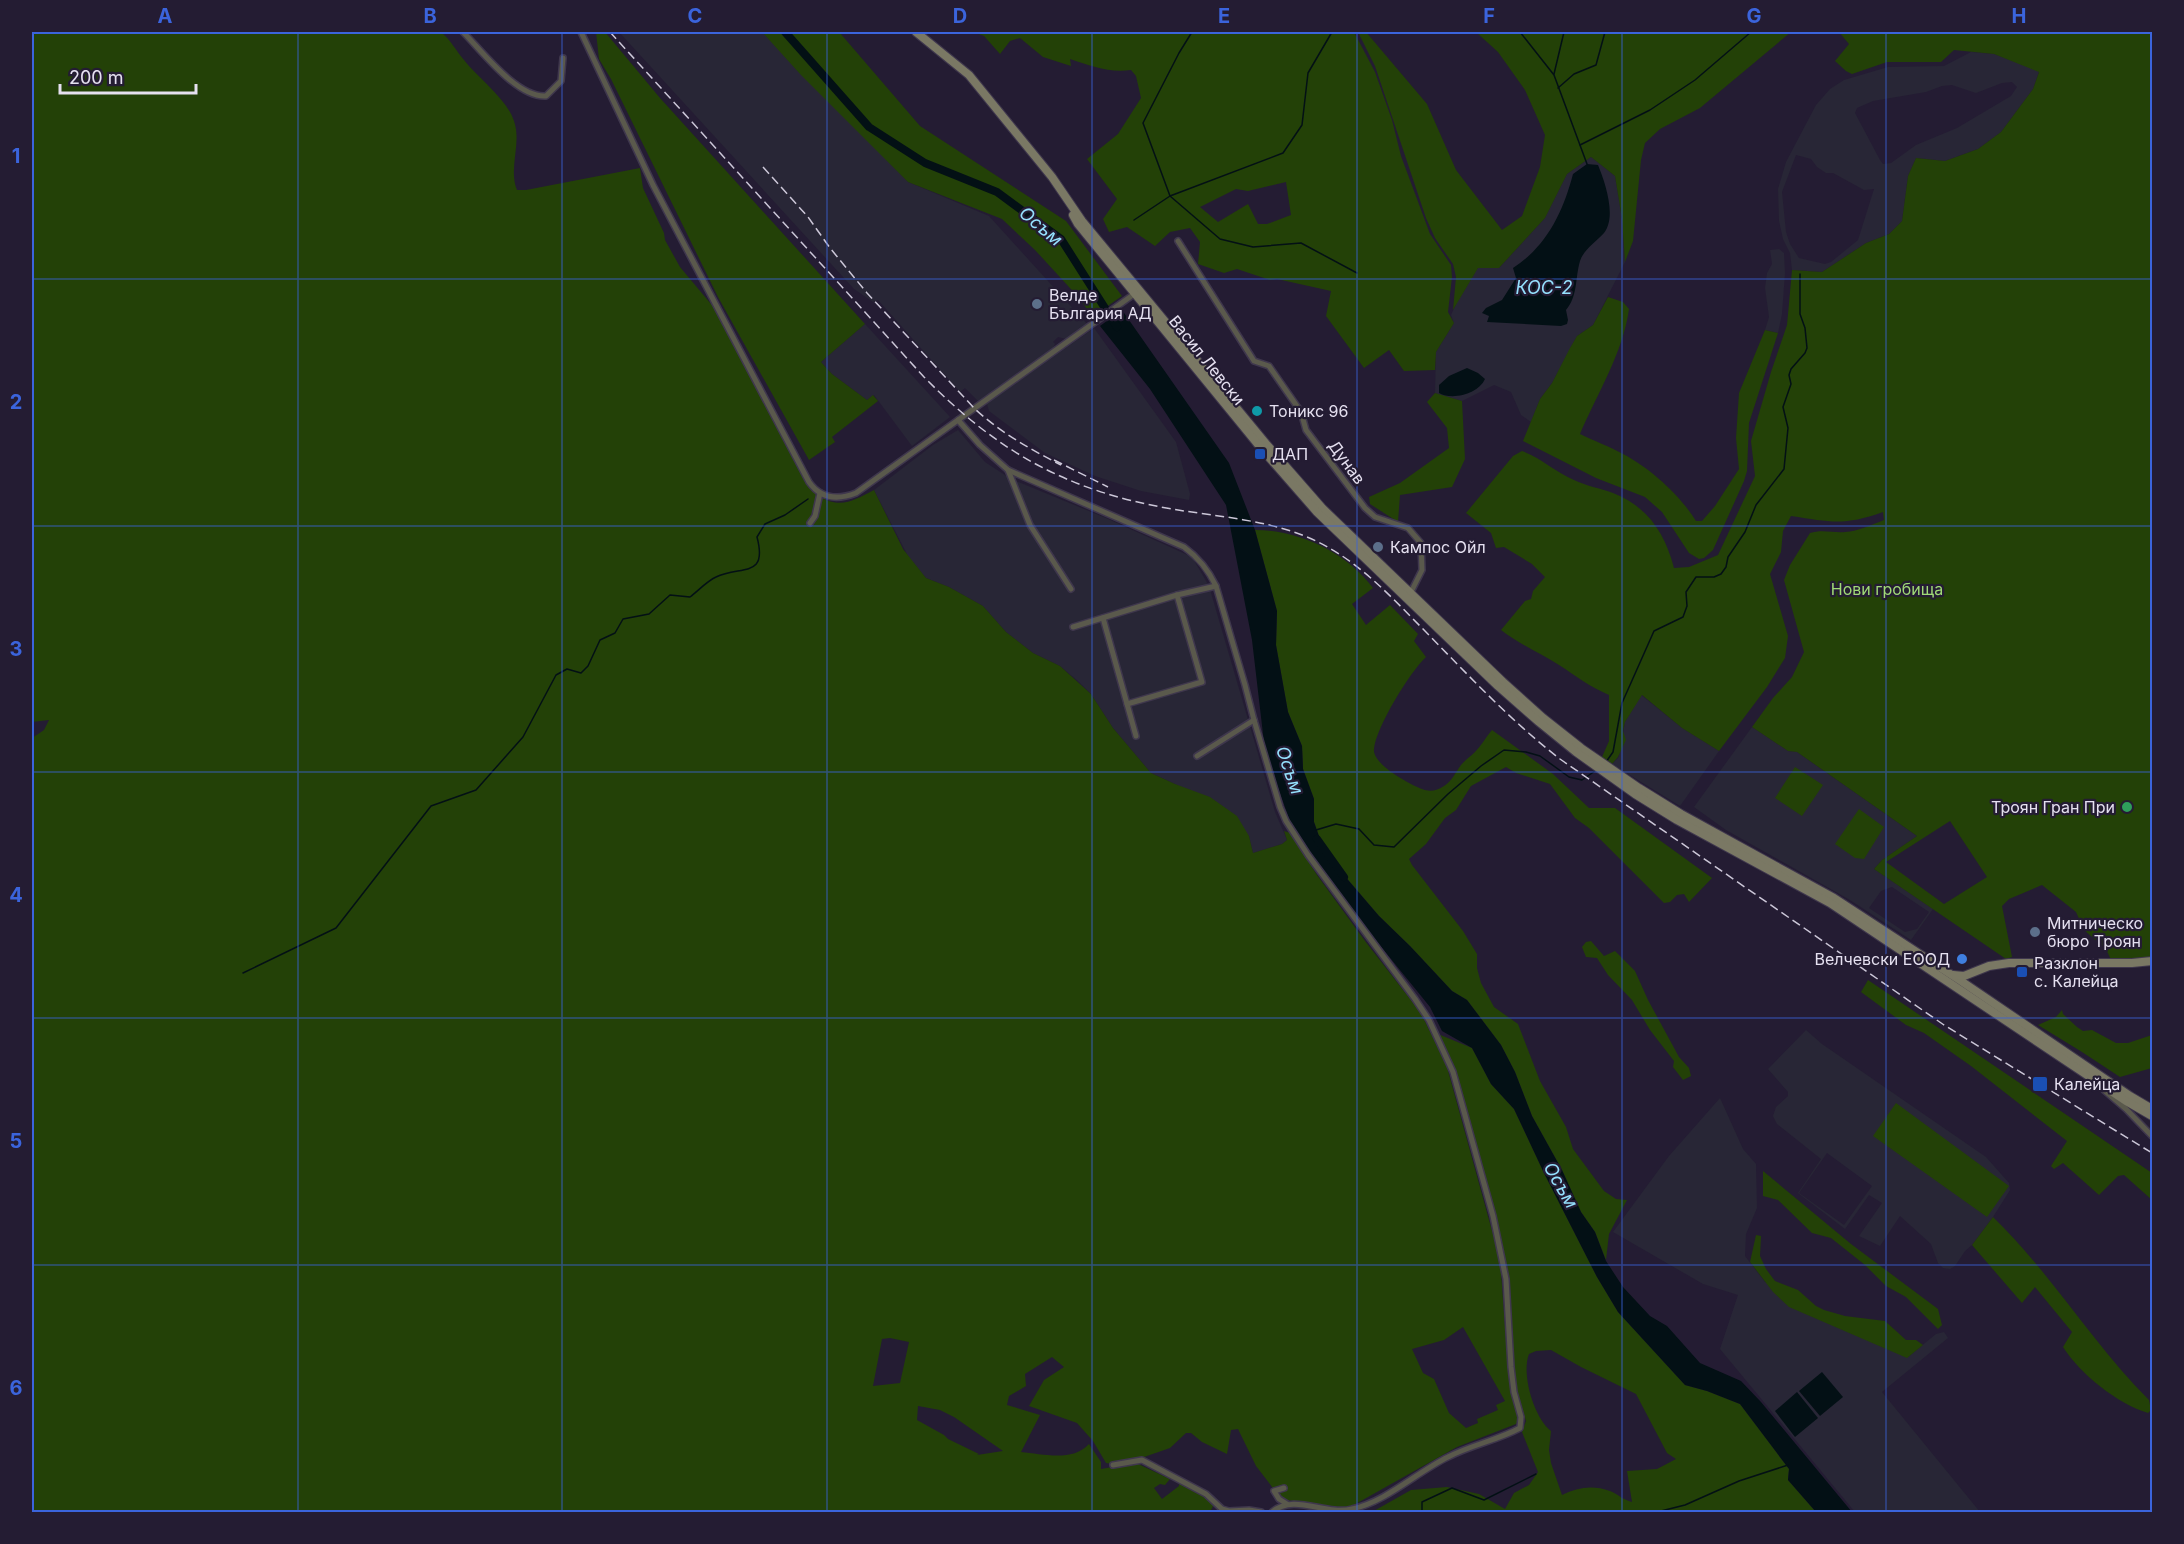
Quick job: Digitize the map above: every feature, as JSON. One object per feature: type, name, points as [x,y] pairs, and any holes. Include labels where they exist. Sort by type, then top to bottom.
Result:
[{"type":"main road","name":"Васил Левски","points":[[916,32],[962,67],[1052,177],[1078,224],[1138,291],[1295,478],[1409,596]]},
{"type":"main road","points":[[1409,596],[1511,689],[1562,733],[1600,761],[1681,814],[1833,898],[1952,975],[1958,983],[1979,993],[2152,1109]]},
{"type":"main road","points":[[1409,596],[1539,722],[1605,773],[1677,820],[1830,903],[1958,983],[2082,1072],[2152,1116]]},
{"type":"main road","points":[[1952,975],[1964,976],[1989,966],[2009,963],[2152,961]]},
{"type":"main road","points":[[1958,983],[1979,970]]},
{"type":"main road","points":[[1979,970],[1975,981],[1979,993]]},
{"type":"street","points":[[463,32],[512,81],[530,94],[546,96],[561,81],[563,58]]},
{"type":"street","points":[[581,32],[653,185],[809,482],[820,493],[835,498],[856,493],[1138,291]]},
{"type":"street","name":"Дунав","points":[[1178,241],[1254,361],[1269,366],[1301,412],[1306,430],[1350,490],[1375,517],[1408,528],[1421,543],[1422,570],[1409,596]]},
{"type":"street","points":[[958,420],[980,445],[1008,470],[1184,547],[1198,557],[1209,571],[1216,586],[1254,720],[1286,821],[1308,855],[1420,1006],[1453,1072],[1481,1169],[1503,1260],[1512,1376],[1522,1423],[1520,1428],[1448,1456],[1356,1509],[1337,1511],[1287,1504],[1279,1499],[1274,1491],[1284,1488]]},
{"type":"street","points":[[1008,470],[1030,525],[1071,589]]},
{"type":"street","points":[[810,523],[815,516],[820,493]]},
{"type":"street","points":[[1072,627],[1177,595],[1216,586]]},
{"type":"street","points":[[1127,704],[1202,682],[1177,595]]},
{"type":"street","points":[[1103,618],[1136,736]]},
{"type":"street","points":[[1197,756],[1254,720]]},
{"type":"street","points":[[2082,1072],[2126,1109],[2152,1136]]},
{"type":"street","points":[[1113,1465],[1142,1460],[1206,1494],[1222,1509],[1261,1512]]},
{"type":"street","points":[[1272,1512],[1287,1504]]},
{"type":"shaded area","name":"Велде България АД","points":[[619,32],[764,32],[908,182],[989,216],[1087,324],[1066,339],[1058,337],[1053,342],[1055,344],[1053,348],[978,401],[965,388],[960,392],[878,300],[873,302],[854,289]]},
{"type":"shaded area","points":[[1971,52],[1994,54],[2039,71],[2033,89],[2001,132],[1978,149],[1945,161],[1916,158],[1908,176],[1902,221],[1889,234],[1866,243],[1822,272],[1792,270],[1790,253],[1783,239],[1779,221],[1778,189],[1786,162],[1816,105],[1830,89],[1844,80],[1888,67],[1944,66]],"holes":[[[2012,82],[2017,87],[2011,96],[1957,128],[1916,145],[1891,163],[1883,164],[1880,160],[1855,113],[1857,108],[1873,101],[1926,92],[1942,86],[1952,85],[1976,93],[2002,83]],[[1796,155],[1811,159],[1826,173],[1833,173],[1864,190],[1874,189],[1858,240],[1831,262],[1825,264],[1799,258],[1786,232],[1782,192]]]},
{"type":"shaded area","points":[[1591,157],[1615,176],[1622,219],[1625,262],[1593,325],[1577,336],[1552,383],[1540,399],[1531,422],[1521,415],[1511,392],[1494,385],[1462,401],[1435,393],[1436,352],[1454,323],[1451,315],[1457,302],[1478,267],[1499,268],[1545,218],[1567,174]]},
{"type":"shaded area","points":[[1779,249],[1784,253],[1785,273],[1778,333],[1765,330],[1769,317],[1765,288],[1767,273],[1772,264],[1770,250]]},
{"type":"shaded area","points":[[865,324],[950,417],[912,446],[874,395],[867,400],[832,374],[821,362]]},
{"type":"shaded area","points":[[1094,328],[1176,442],[1190,494],[1189,500],[1141,491],[1095,476],[1045,453],[989,411],[987,404],[997,396]]},
{"type":"shaded area","points":[[958,430],[985,462],[1011,479],[1192,557],[1209,586],[1275,812],[1287,840],[1282,844],[1253,853],[1249,836],[1175,784],[1151,773],[1113,728],[1091,694],[1078,681],[1060,666],[1033,653],[1006,632],[983,606],[949,587],[926,578],[909,558],[874,490],[933,445]]},
{"type":"shaded area","points":[[1641,695],[1682,728],[1719,751],[1680,806],[1612,764],[1619,757],[1625,722]]},
{"type":"shaded area","points":[[1752,727],[1788,751],[1797,752],[1917,836],[1882,860],[1874,869],[1933,909],[1911,940],[1850,900],[1726,830],[1694,807]],"holes":[[[1892,887],[1929,912],[1917,929],[1905,932],[1869,908],[1881,891]]]},
{"type":"shaded area","points":[[1806,1030],[1822,1044],[1986,1157],[2009,1183],[2010,1190],[1993,1217],[1955,1266],[1950,1269],[1943,1268],[1938,1263],[1931,1244],[1900,1216],[1880,1246],[1859,1236],[1882,1203],[1869,1195],[1845,1229],[1798,1193],[1821,1159],[1777,1124],[1773,1116],[1776,1107],[1788,1096],[1788,1092],[1768,1069]],"holes":[[[1827,1153],[1872,1186],[1844,1225],[1799,1193]]]},
{"type":"shaded area","points":[[1720,1098],[1743,1149],[1756,1164],[1757,1208],[1746,1234],[1745,1256],[1765,1282],[1908,1357],[1936,1334],[1944,1332],[1948,1338],[1882,1392],[1980,1512],[1855,1512],[1720,1349],[1738,1295],[1703,1284],[1613,1232],[1669,1156]]},
{"type":"green space","points":[[32,32],[441,32],[499,97],[514,121],[517,138],[514,173],[517,190],[640,168],[643,188],[664,233],[665,240],[680,267],[721,316],[820,497],[841,503],[854,500],[874,490],[903,549],[926,578],[949,587],[983,606],[1006,632],[1033,653],[1060,666],[1091,694],[1113,728],[1151,773],[1210,797],[1237,816],[1249,836],[1253,853],[1282,844],[1287,840],[1284,831],[1290,833],[1365,941],[1421,1013],[1447,1067],[1497,1249],[1501,1273],[1509,1381],[1519,1419],[1516,1424],[1457,1447],[1352,1506],[1345,1508],[1283,1501],[1256,1466],[1238,1429],[1231,1430],[1227,1454],[1202,1442],[1191,1433],[1186,1433],[1170,1448],[1144,1457],[1141,1461],[1119,1465],[1106,1463],[1093,1441],[1077,1423],[1029,1406],[1044,1380],[1064,1367],[1052,1357],[1025,1374],[1026,1386],[1009,1396],[1007,1405],[1040,1415],[1021,1452],[1066,1455],[1082,1450],[1089,1444],[1101,1462],[1101,1469],[1136,1463],[1170,1479],[1165,1485],[1160,1484],[1154,1488],[1162,1499],[1179,1486],[1179,1483],[1181,1485],[1184,1482],[1214,1504],[1210,1512],[32,1512],[32,738],[44,730],[49,720],[32,722]],"holes":[[[1463,1327],[1505,1401],[1496,1405],[1498,1410],[1477,1419],[1478,1423],[1466,1428],[1449,1413],[1434,1379],[1423,1373],[1412,1349],[1444,1340]],[[890,1338],[909,1342],[900,1383],[873,1386],[882,1339]],[[918,1406],[940,1410],[1003,1451],[977,1455],[979,1454],[917,1420]]]},
{"type":"green space","points":[[596,32],[605,32],[660,98],[865,324],[821,362],[832,374],[867,400],[873,395],[878,401],[832,437],[835,442],[809,460],[718,297],[599,59]]},
{"type":"green space","points":[[762,32],[841,32],[920,126],[1066,221],[1122,296],[1092,317],[1080,299],[1035,250],[1002,219],[908,182],[801,75]]},
{"type":"green space","points":[[973,32],[1354,32],[1375,72],[1392,120],[1401,156],[1430,234],[1451,265],[1448,312],[1454,323],[1436,352],[1435,370],[1404,371],[1389,350],[1364,368],[1326,316],[1331,291],[1277,279],[1270,280],[1237,269],[1224,273],[1198,264],[1200,242],[1190,228],[1170,232],[1155,246],[1127,227],[1109,232],[1103,219],[1117,199],[1087,159],[1118,134],[1141,98],[1136,76],[1131,70],[1108,70],[1070,59],[1071,66],[1043,57],[1020,38],[1010,41],[1000,54],[984,36]],"holes":[[[1286,182],[1291,215],[1267,224],[1258,224],[1248,204],[1218,222],[1200,207],[1236,189],[1248,191]]]},
{"type":"green space","points":[[1358,32],[1366,32],[1427,104],[1456,170],[1502,230],[1522,216],[1540,167],[1545,135],[1525,90],[1498,52],[1476,32],[1791,32],[1700,108],[1660,129],[1645,143],[1641,160],[1633,241],[1625,262],[1622,219],[1615,176],[1591,157],[1567,174],[1545,218],[1499,268],[1478,268],[1453,310],[1456,277],[1453,264],[1435,238],[1426,218],[1375,66]]},
{"type":"green space","name":"Нови гробища","points":[[1839,32],[2152,32],[2152,957],[2111,960],[2106,949],[2084,930],[2076,912],[2042,885],[2009,899],[2002,906],[2012,957],[2006,959],[1874,869],[1882,860],[1917,836],[1797,752],[1788,751],[1752,727],[1792,677],[1804,652],[1784,580],[1790,565],[1810,533],[1860,529],[1884,520],[1883,512],[1837,522],[1791,516],[1783,531],[1781,552],[1770,574],[1788,636],[1785,658],[1767,687],[1719,751],[1682,728],[1642,695],[1625,722],[1623,731],[1626,740],[1612,764],[1602,757],[1609,741],[1609,695],[1501,630],[1525,601],[1531,599],[1533,591],[1545,577],[1532,564],[1504,547],[1496,548],[1491,533],[1466,513],[1513,456],[1522,451],[1567,477],[1613,493],[1636,506],[1660,533],[1666,543],[1674,568],[1689,567],[1718,555],[1755,476],[1751,441],[1787,325],[1792,270],[1822,272],[1866,243],[1889,234],[1902,221],[1908,176],[1916,158],[1945,161],[1978,149],[2001,132],[2033,89],[2039,72],[1994,54],[1954,50],[1941,62],[1887,62],[1852,74],[1835,61],[1849,44]],"holes":[[[1950,821],[1987,877],[1944,904],[1886,862]]]},
{"type":"green space","points":[[1608,297],[1623,302],[1629,309],[1626,325],[1609,373],[1580,434],[1618,451],[1644,467],[1673,492],[1696,521],[1702,521],[1715,506],[1739,469],[1736,438],[1739,393],[1765,330],[1778,333],[1749,423],[1747,471],[1744,481],[1713,550],[1704,558],[1699,559],[1689,553],[1662,512],[1645,497],[1596,478],[1523,441],[1540,399],[1552,383],[1577,336],[1593,325]]},
{"type":"green space","points":[[1435,393],[1462,401],[1465,459],[1452,487],[1400,495],[1398,522],[1370,504],[1369,497],[1400,483],[1449,448],[1447,428],[1427,402]]},
{"type":"green space","points":[[1255,530],[1272,531],[1305,539],[1336,554],[1362,575],[1373,588],[1352,604],[1366,625],[1390,605],[1418,634],[1414,641],[1426,657],[1395,700],[1381,727],[1374,749],[1379,761],[1392,773],[1422,789],[1430,791],[1439,789],[1449,782],[1492,730],[1553,774],[1589,808],[1615,808],[1712,878],[1689,902],[1684,894],[1677,895],[1670,902],[1664,903],[1589,828],[1575,818],[1550,784],[1516,773],[1506,767],[1471,786],[1456,810],[1445,818],[1426,844],[1409,859],[1463,931],[1477,954],[1477,968],[1481,983],[1494,1007],[1518,1024],[1540,1081],[1566,1127],[1573,1149],[1604,1191],[1616,1199],[1627,1200],[1609,1234],[1606,1260],[1595,1232],[1581,1212],[1562,1170],[1532,1116],[1515,1072],[1501,1045],[1467,1000],[1452,991],[1379,916],[1325,853],[1314,822],[1314,799],[1303,769],[1302,746],[1288,712],[1276,645],[1277,611]]},
{"type":"green space","points":[[1795,767],[1823,785],[1802,816],[1775,798]]},
{"type":"green space","points":[[1859,809],[1884,827],[1864,859],[1855,858],[1835,844]]},
{"type":"green space","points":[[1591,941],[1604,956],[1615,951],[1635,971],[1648,1000],[1679,1057],[1689,1068],[1691,1076],[1683,1080],[1673,1067],[1674,1061],[1650,1030],[1632,1000],[1608,975],[1597,958],[1586,957],[1582,947],[1586,942]]},
{"type":"green space","points":[[1868,980],[2152,1173],[2152,1200],[2124,1175],[2118,1176],[2099,1195],[2063,1163],[2054,1169],[2051,1166],[2067,1141],[1971,1066],[1924,1033],[1906,1025],[1861,992]]},
{"type":"green space","points":[[2062,1010],[2063,1014],[2083,1031],[2092,1030],[2116,1043],[2128,1043],[2152,1035],[2152,1068],[2120,1077],[2038,1025],[2056,1017]]},
{"type":"green space","points":[[1438,1034],[1472,1048],[1491,1084],[1514,1109],[1597,1277],[1618,1312],[1685,1385],[1740,1404],[1789,1469],[1788,1480],[1816,1512],[1372,1512],[1411,1490],[1447,1487],[1479,1494],[1505,1509],[1514,1493],[1529,1485],[1538,1472],[1522,1432],[1526,1421],[1516,1389],[1503,1259],[1457,1085]],"holes":[[[1551,1350],[1636,1394],[1667,1453],[1676,1459],[1657,1469],[1627,1471],[1632,1502],[1598,1488],[1574,1490],[1562,1495],[1551,1463],[1549,1450],[1551,1431],[1534,1406],[1528,1384],[1527,1363],[1529,1354]]]},
{"type":"green space","points":[[1896,1103],[2009,1186],[1987,1217],[1873,1136]]},
{"type":"green space","points":[[1763,1171],[1851,1244],[1938,1309],[1942,1325],[1938,1329],[1906,1297],[1886,1286],[1865,1265],[1831,1238],[1812,1233],[1778,1200],[1763,1196]]},
{"type":"green space","points":[[1993,1217],[2034,1261],[2128,1378],[2149,1400],[2151,1410],[2148,1413],[2124,1403],[2089,1377],[2063,1347],[2072,1332],[2035,1287],[2022,1303],[1972,1245]]},
{"type":"green space","points":[[1756,1235],[1761,1236],[1760,1256],[1775,1281],[1798,1290],[1824,1310],[1845,1316],[1885,1321],[1906,1340],[1916,1340],[1923,1345],[1907,1358],[1789,1307],[1773,1292],[1750,1262]]},
{"type":"water","name":"КОС-2","points":[[1587,164],[1598,165],[1604,181],[1610,218],[1604,233],[1587,249],[1580,261],[1573,299],[1566,310],[1567,324],[1561,326],[1487,322],[1489,316],[1482,313],[1486,308],[1502,300],[1516,278],[1513,268],[1544,239],[1559,215],[1573,174]]},
{"type":"water","points":[[1122,310],[1229,463],[1255,530],[1277,611],[1276,645],[1288,712],[1302,746],[1303,769],[1314,799],[1314,822],[1325,853],[1379,916],[1452,991],[1467,1000],[1501,1045],[1515,1072],[1532,1116],[1562,1170],[1581,1212],[1595,1232],[1606,1261],[1623,1287],[1650,1316],[1667,1326],[1700,1363],[1741,1381],[1852,1512],[1816,1512],[1788,1480],[1789,1469],[1740,1404],[1685,1385],[1618,1312],[1597,1277],[1514,1109],[1491,1084],[1472,1048],[1442,1031],[1430,1007],[1348,906],[1292,827],[1265,751],[1252,640],[1226,505],[1150,389],[1100,326]]},
{"type":"water","points":[[1467,368],[1485,379],[1482,384],[1472,392],[1458,396],[1439,393],[1439,385],[1449,376]]},
{"type":"water","points":[[1822,1372],[1843,1397],[1820,1416],[1799,1391]]},
{"type":"water","points":[[1797,1392],[1818,1418],[1795,1437],[1775,1411]]},
{"type":"waterway","name":"Осъм","points":[[785,32],[869,127],[925,163],[997,192],[1061,239],[1117,327]]},
{"type":"waterway","points":[[1134,220],[1170,196],[1143,123],[1192,32]]},
{"type":"waterway","points":[[1332,32],[1308,73],[1302,125],[1283,153],[1170,196],[1220,239],[1253,247],[1301,243],[1357,273]]},
{"type":"waterway","points":[[1520,32],[1554,75],[1587,164]]},
{"type":"waterway","points":[[1554,74],[1564,32]]},
{"type":"waterway","points":[[1558,88],[1574,74],[1596,65],[1605,32]]},
{"type":"waterway","points":[[1580,145],[1650,110],[1695,80],[1751,32]]},
{"type":"waterway","points":[[1606,762],[1613,752],[1622,703],[1654,631],[1683,617],[1687,606],[1686,592],[1696,577],[1714,577],[1721,574],[1726,567],[1728,557],[1745,532],[1756,505],[1784,469],[1788,428],[1783,407],[1791,384],[1789,375],[1807,348],[1805,328],[1800,314],[1800,274]]},
{"type":"waterway","points":[[243,973],[336,928],[431,806],[476,790],[523,737],[556,675],[567,669],[581,673],[588,666],[600,640],[615,633],[623,619],[649,614],[670,595],[690,597],[716,577],[755,565],[759,559],[757,537],[765,524],[785,515],[808,499]]},
{"type":"waterway","points":[[1316,830],[1336,824],[1359,829],[1374,845],[1394,847],[1448,794],[1504,750],[1540,756],[1569,777],[1582,780],[1595,771]]},
{"type":"waterway","name":"Осъм","points":[[1317,839],[1344,877]]},
{"type":"waterway","points":[[1657,1512],[1685,1505],[1739,1481],[1788,1465]]},
{"type":"waterway","points":[[1422,1512],[1422,1502],[1452,1488],[1484,1500],[1536,1474]]},
{"type":"railway","points":[[610,32],[924,377],[979,427],[1036,464],[1099,491],[1172,509],[1265,524],[1301,535],[1334,550],[1375,582],[1507,714],[1560,759],[1944,1025],[2152,1153]]},
{"type":"railway","points":[[763,167],[808,217],[867,293],[975,409],[1016,440],[1061,465]]},
{"type":"railway","points":[[1054,460],[1108,487]]},
{"type":"place","name":"Велде България АД","points":[[1037,304]]},
{"type":"place","name":"Тоникс 96","points":[[1257,411]]},
{"type":"place","name":"ДАП","points":[[1260,454]]},
{"type":"place","name":"Кампос Ойл","points":[[1378,547]]},
{"type":"place","name":"Троян Гран При","points":[[2127,807]]},
{"type":"place","name":"Митническо бюро Троян","points":[[2035,932]]},
{"type":"place","name":"Велчевски ЕООД","points":[[1962,959]]},
{"type":"place","name":"Разклон с. Калейца","points":[[2022,972]]},
{"type":"place","name":"Калейца","points":[[2040,1084]]}]
